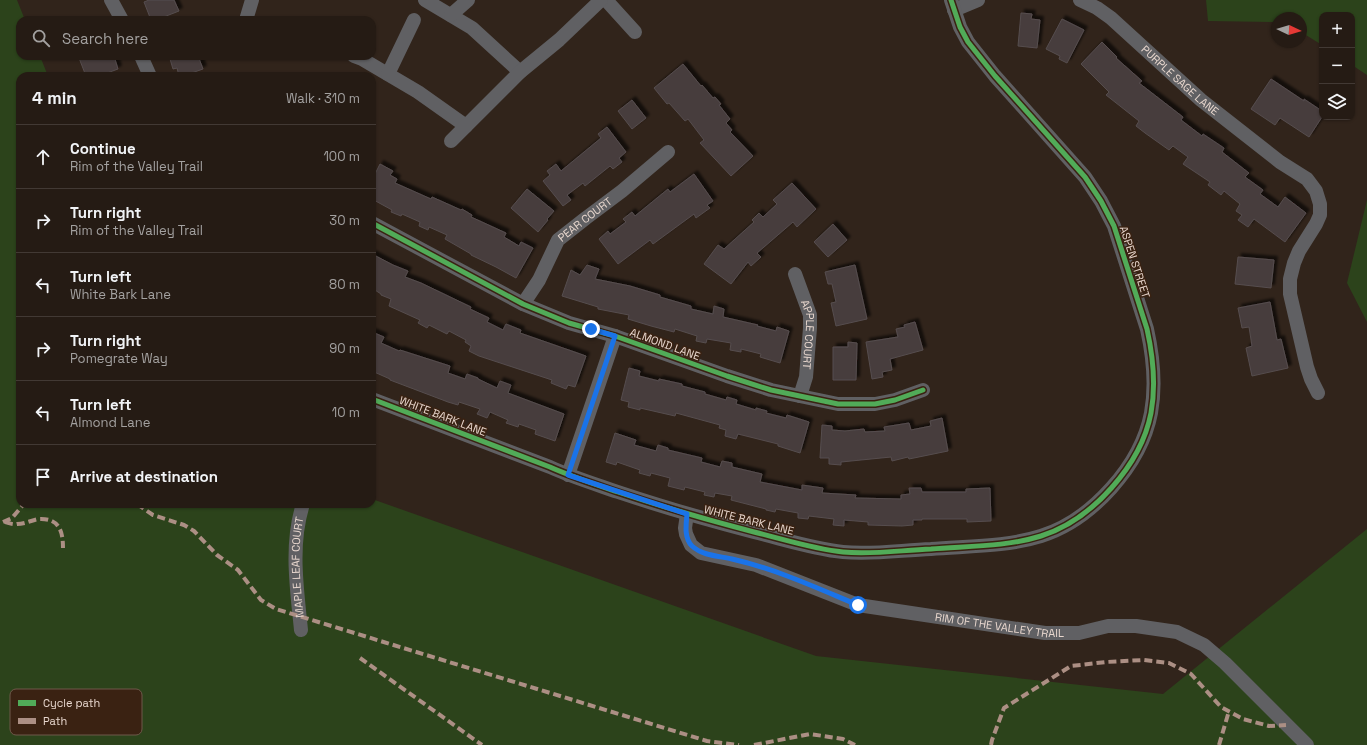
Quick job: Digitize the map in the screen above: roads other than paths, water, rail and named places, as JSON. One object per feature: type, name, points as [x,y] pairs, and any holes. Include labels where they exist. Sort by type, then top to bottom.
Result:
[{"type":"street","points":[[111,0],[120,16]]},
{"type":"street","points":[[247,16],[252,0]]},
{"type":"street","points":[[425,0],[472,28],[520,72]]},
{"type":"street","points":[[451,15],[468,0]]},
{"type":"street","points":[[451,142],[520,72],[559,40],[601,0]]},
{"type":"street","points":[[606,0],[635,32]]},
{"type":"street","points":[[952,5],[978,0]]},
{"type":"street","name":"PURPLE SAGE LANE","points":[[1080,0],[1097,8],[1111,18],[1200,100],[1280,162],[1307,179],[1316,191],[1320,204],[1320,215],[1299,251],[1294,263],[1290,279],[1290,294],[1307,367],[1318,392]]},
{"type":"street","name":"ASPEN STREET","points":[[952,5],[968,42],[995,76],[1086,177],[1114,226],[1150,345],[1153,393],[1151,413],[1141,443],[1119,479]]},
{"type":"street","points":[[388,74],[414,20]]},
{"type":"street","points":[[143,60],[148,72]]},
{"type":"street","points":[[364,60],[434,102],[466,126]]},
{"type":"street","name":"PEAR COURT","points":[[523,304],[538,280],[558,240],[622,191],[668,152]]},
{"type":"street","name":"ALMOND LANE","points":[[376,225],[523,304],[569,323],[615,336],[771,390],[838,404],[874,404],[895,400],[923,390]]},
{"type":"street","name":"APPLE COURT","points":[[795,274],[810,315],[806,377],[800,396]]},
{"type":"street","points":[[568,475],[615,336]]},
{"type":"street","name":"WHITE BARK LANE","points":[[376,401],[568,475],[687,514],[824,549],[845,552],[895,551],[1005,544],[1041,536],[1064,526],[1089,509],[1119,479]]},
{"type":"street","name":"MAPLE LEAF COURT","points":[[301,630],[295,548],[297,528],[302,508]]},
{"type":"street","name":"RIM OF THE VALLEY TRAIL","points":[[687,514],[685,528],[686,534],[691,545],[701,553],[756,565],[858,605],[1045,633],[1079,633],[1108,626],[1136,626],[1177,632],[1204,645],[1225,663],[1307,745]]}]
